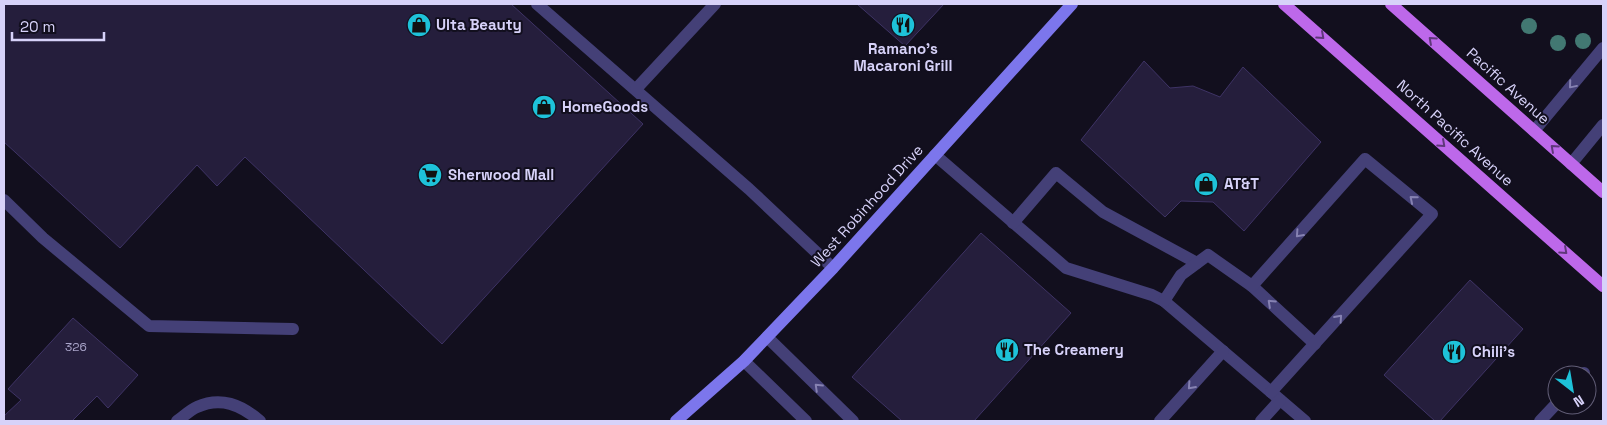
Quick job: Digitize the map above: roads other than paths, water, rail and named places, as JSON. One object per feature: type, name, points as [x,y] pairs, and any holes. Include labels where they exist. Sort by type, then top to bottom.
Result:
[{"type":"main road","name":"North Pacific Avenue","points":[[1284,4],[1603,286]]},
{"type":"main road","name":"Pacific Avenue","points":[[1391,4],[1603,192]]},
{"type":"street","points":[[537,4],[749,189],[833,268]]},
{"type":"street","points":[[636,90],[715,4]]},
{"type":"street","name":"West Robinhood Drive","points":[[676,421],[744,361],[833,268],[1072,4]]},
{"type":"street","points":[[1534,130],[1603,48]]},
{"type":"street","points":[[1571,164],[1603,125]]},
{"type":"street","points":[[935,155],[1066,268],[1152,295],[1164,301],[1305,421]]},
{"type":"street","points":[[1252,286],[1365,159],[1432,214],[1315,344],[1276,396],[1261,421]]},
{"type":"street","points":[[1013,223],[1056,173],[1103,212],[1197,263]]},
{"type":"street","points":[[4,200],[43,238],[149,326],[293,329]]},
{"type":"street","points":[[1164,301],[1181,275],[1208,255],[1252,286],[1315,344]]},
{"type":"street","points":[[767,337],[853,421]]},
{"type":"street","points":[[1160,421],[1223,351]]},
{"type":"street","points":[[744,361],[806,421]]},
{"type":"street","points":[[177,421],[197,407],[214,402],[234,404],[260,421]]},
{"type":"place","name":"Ulta Beauty","points":[[419,25]]},
{"type":"place","name":"Ramano's Macaroni Grill","points":[[903,25]]},
{"type":"place","name":"HomeGoods","points":[[544,107]]},
{"type":"place","name":"Sherwood Mall","points":[[430,175]]},
{"type":"place","name":"AT&T","points":[[1206,184]]},
{"type":"place","name":"The Creamery","points":[[1007,350]]},
{"type":"place","name":"Chili's","points":[[1454,352]]}]
